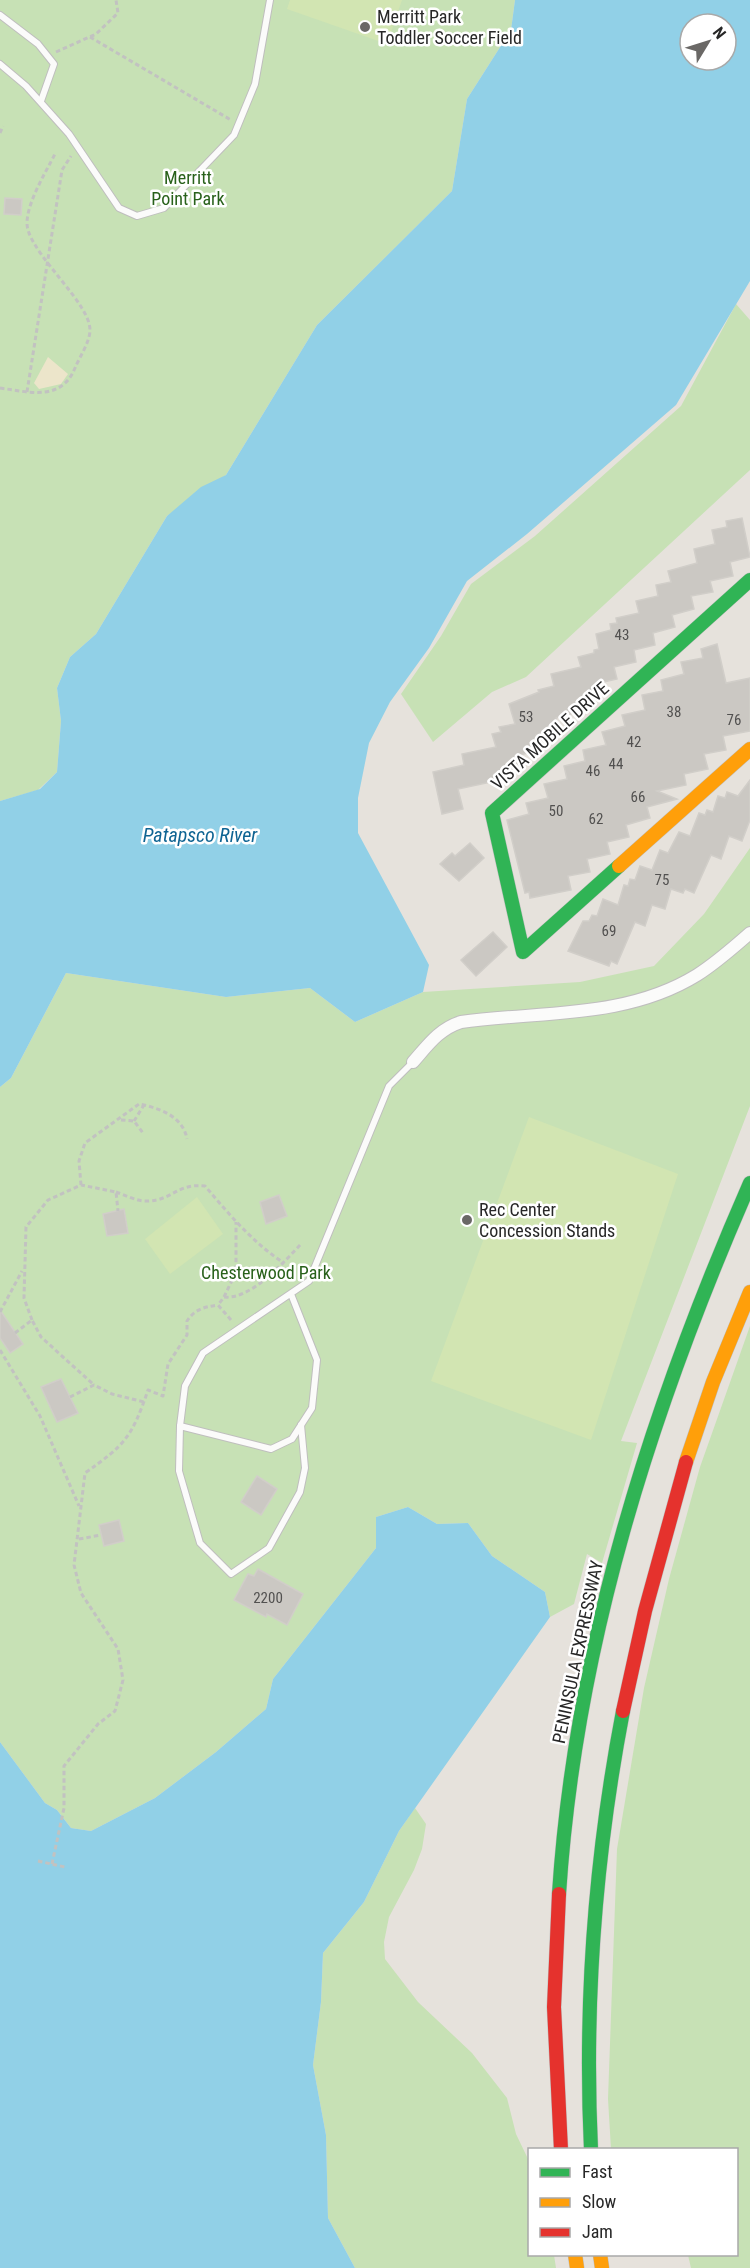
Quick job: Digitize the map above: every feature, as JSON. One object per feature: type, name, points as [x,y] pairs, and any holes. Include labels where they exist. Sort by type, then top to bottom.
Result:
[{"type":"main road","name":"VISTA MOBILE DRIVE","points":[[750,580],[492,813],[523,952],[750,749]]},
{"type":"main road","name":"PENINSULA EXPRESSWAY","points":[[561,2148],[554,2053],[554,1944],[564,1818],[597,1630],[636,1484],[691,1327],[750,1183]]},
{"type":"main road","points":[[591,2148],[587,2095],[589,1983],[597,1879],[621,1706],[638,1635],[688,1455],[750,1293]]},
{"type":"street","points":[[413,1062],[436,1035],[447,1027],[461,1022],[593,1011],[649,997],[696,976],[750,933]]},
{"type":"lane","points":[[0,64],[41,101],[80,150],[119,208],[137,216],[164,208],[234,135],[255,84],[270,0]]},
{"type":"lane","points":[[0,15],[38,44],[54,63],[41,101]]},
{"type":"lane","points":[[301,1425],[305,1468],[300,1492],[269,1548],[231,1574],[200,1542],[179,1471],[180,1426],[185,1386],[203,1353],[309,1281],[389,1086],[413,1062]]},
{"type":"lane","points":[[180,1426],[271,1449],[292,1439],[312,1408],[317,1360],[291,1294]]},
{"type":"path","points":[[56,52],[90,37],[118,13],[116,0]]},
{"type":"path","points":[[90,37],[238,124]]},
{"type":"path","points":[[0,133],[3,126]]},
{"type":"path","points":[[27,392],[49,266],[62,170],[69,158],[80,150]]},
{"type":"path","points":[[0,388],[43,394],[61,387],[72,376],[90,332],[88,318],[49,266],[27,229],[38,188],[55,154]]},
{"type":"path","points":[[81,1185],[79,1161],[85,1143],[139,1104],[164,1110],[186,1131],[187,1139]]},
{"type":"path","points":[[134,1121],[144,1105]]},
{"type":"path","points":[[116,1120],[134,1121],[144,1132]]},
{"type":"path","points":[[180,1182],[183,1187]]},
{"type":"path","points":[[144,1402],[112,1394],[94,1385],[41,1337],[32,1320],[24,1298],[23,1269],[26,1227],[48,1200],[81,1185],[116,1192],[146,1202],[167,1197],[188,1184],[205,1186],[236,1222],[284,1263]]},
{"type":"path","points":[[116,1192],[118,1211]]},
{"type":"path","points":[[79,1507],[85,1473],[117,1450],[130,1434],[148,1390],[163,1396],[168,1364],[188,1335],[187,1321],[203,1307],[218,1305],[224,1297],[236,1272],[236,1222]]},
{"type":"path","points":[[224,1297],[234,1298],[276,1272],[301,1244]]},
{"type":"path","points":[[0,1312],[23,1269]]},
{"type":"path","points":[[218,1305],[238,1330]]},
{"type":"path","points":[[15,1333],[32,1320]]},
{"type":"path","points":[[0,1350],[40,1416],[79,1507],[81,1521],[74,1565],[81,1593],[118,1649],[123,1680],[115,1711],[99,1724],[64,1766],[64,1808],[52,1864]]},
{"type":"path","points":[[70,1397],[94,1385]]},
{"type":"path","points":[[78,1539],[101,1535]]},
{"type":"path","points":[[38,1862],[65,1867]]},
{"type":"green space","name":"Merritt Point Park","points":[[0,0],[515,0],[511,30],[467,99],[452,191],[317,325],[226,475],[167,516],[96,634],[70,657],[57,688],[61,721],[57,772],[38,790],[0,801]]},
{"type":"green space","name":"Merritt Park Toddler Soccer Field","points":[[290,0],[402,0],[387,44],[287,9]]},
{"type":"green space","points":[[736,304],[750,320],[750,470],[526,677],[492,692],[433,742],[401,694],[441,636],[471,584],[535,536],[681,406]]},
{"type":"green space","name":"Chesterwood Park","points":[[750,848],[750,1106],[621,1441],[637,1443],[602,1563],[587,1554],[574,1604],[550,1617],[545,1592],[492,1556],[468,1523],[437,1524],[408,1507],[376,1517],[376,1548],[273,1679],[266,1709],[216,1752],[155,1798],[91,1831],[71,1828],[57,1810],[45,1803],[0,1742],[0,1087],[11,1078],[66,973],[226,997],[310,988],[355,1022],[423,992],[580,982],[654,966],[704,914]]},
{"type":"green space","points":[[529,1117],[678,1174],[591,1440],[431,1381]]},
{"type":"green space","points":[[197,1197],[223,1234],[170,1274],[145,1239]]},
{"type":"green space","points":[[750,1326],[750,2268],[691,2268],[688,2256],[738,2256],[738,2148],[611,2148],[608,2099],[617,1849],[644,1688],[669,1579],[700,1467]]},
{"type":"green space","points":[[415,1808],[426,1824],[422,1849],[414,1870],[389,1917],[384,1942],[385,1959],[418,2002],[472,2053],[507,2098],[516,2134],[528,2159],[528,2256],[554,2256],[556,2268],[355,2268],[328,2218],[326,2135],[313,2065],[321,2002],[323,1953],[364,1902],[399,1831]]},
{"type":"sand","points":[[48,357],[68,374],[61,384],[39,389],[34,383]]},
{"type":"water","name":"Patapsco River","points":[[515,0],[750,0],[750,281],[676,405],[527,534],[467,581],[429,648],[390,702],[369,743],[358,798],[358,833],[429,965],[423,992],[355,1022],[310,988],[226,997],[66,973],[11,1078],[0,1087],[0,801],[40,789],[57,772],[61,721],[57,688],[70,657],[96,634],[167,516],[201,487],[226,475],[317,325],[452,191],[467,99],[511,30]]},
{"type":"water","points":[[408,1507],[437,1524],[468,1523],[492,1556],[545,1592],[550,1617],[399,1831],[364,1902],[323,1953],[321,2002],[313,2065],[326,2135],[328,2218],[355,2268],[0,2268],[0,1742],[45,1803],[57,1810],[71,1828],[91,1831],[155,1798],[216,1752],[266,1709],[273,1679],[376,1548],[376,1517]]},
{"type":"building","points":[[5,198],[22,199],[21,215],[4,214]]},
{"type":"building","points":[[742,518],[750,557],[730,562],[733,576],[710,581],[713,592],[691,596],[694,609],[672,615],[675,627],[653,633],[655,645],[634,650],[636,662],[614,667],[617,679],[595,684],[598,697],[576,702],[578,712],[556,718],[559,730],[536,735],[540,750],[516,756],[519,768],[494,774],[496,781],[458,789],[463,809],[442,814],[433,772],[464,765],[462,754],[496,747],[492,734],[501,732],[499,727],[515,724],[509,704],[539,692],[538,690],[554,686],[551,674],[581,667],[578,657],[594,653],[594,650],[599,649],[596,634],[611,630],[610,624],[617,623],[616,618],[639,613],[636,601],[658,596],[656,585],[671,582],[668,571],[697,563],[694,549],[715,544],[712,530],[727,527],[726,521]]},
{"type":"building","points":[[717,644],[726,683],[750,678],[750,731],[723,736],[726,750],[704,754],[708,769],[684,774],[686,785],[657,791],[677,799],[647,807],[650,818],[626,825],[629,837],[607,842],[610,854],[587,859],[590,872],[568,876],[571,890],[530,898],[529,892],[525,893],[507,820],[529,814],[526,803],[548,798],[544,784],[567,779],[564,766],[585,761],[583,750],[606,745],[602,732],[625,726],[622,715],[645,710],[642,695],[663,691],[661,680],[684,674],[681,662],[703,658],[701,649]]},
{"type":"building","points":[[750,780],[750,820],[742,841],[729,836],[721,859],[711,855],[694,893],[685,889],[683,893],[671,889],[665,909],[652,905],[645,926],[635,922],[617,964],[611,961],[609,966],[568,951],[583,921],[589,921],[592,915],[597,916],[603,899],[618,905],[624,885],[628,886],[630,879],[635,880],[640,866],[652,870],[660,850],[668,853],[679,832],[690,836],[699,813],[705,815],[707,810],[713,812],[718,796],[725,798],[727,792],[738,796]]},
{"type":"building","points":[[470,843],[484,858],[459,881],[440,864],[452,853],[455,856]]},
{"type":"building","points":[[493,932],[507,947],[476,976],[461,960]]},
{"type":"building","points":[[279,1195],[287,1216],[266,1224],[260,1202]]},
{"type":"building","points":[[124,1209],[128,1233],[107,1236],[103,1214]]},
{"type":"building","points":[[0,1310],[23,1344],[10,1353],[0,1338]]},
{"type":"building","points":[[61,1379],[78,1413],[57,1422],[41,1387]]},
{"type":"building","points":[[257,1476],[277,1489],[261,1515],[241,1502]]},
{"type":"building","points":[[119,1520],[124,1541],[104,1546],[99,1525]]},
{"type":"building","points":[[258,1569],[303,1594],[287,1625],[234,1600],[248,1574],[254,1576]]},
{"type":"traffic: fast","points":[[619,866],[523,952],[492,813],[750,580]]},
{"type":"traffic: fast","points":[[559,1894],[568,1802],[582,1710],[600,1620],[623,1531],[650,1442],[681,1355],[750,1183]]},
{"type":"traffic: fast","points":[[591,2148],[589,2040],[594,1930],[605,1820],[623,1711]]},
{"type":"traffic: slow","points":[[619,866],[750,749]]},
{"type":"traffic: slow","points":[[686,1462],[713,1382],[750,1292]]},
{"type":"traffic: slow","points":[[575,2256],[577,2268]]},
{"type":"traffic: slow","points":[[600,2256],[602,2268]]},
{"type":"traffic: jam","points":[[623,1711],[645,1611],[686,1462]]},
{"type":"traffic: jam","points":[[559,1894],[554,2007],[561,2148]]},
{"type":"place","name":"Merritt Park Toddler Soccer Field","points":[[365,27]]},
{"type":"place","name":"Rec Center Concession Stands","points":[[467,1220]]}]
